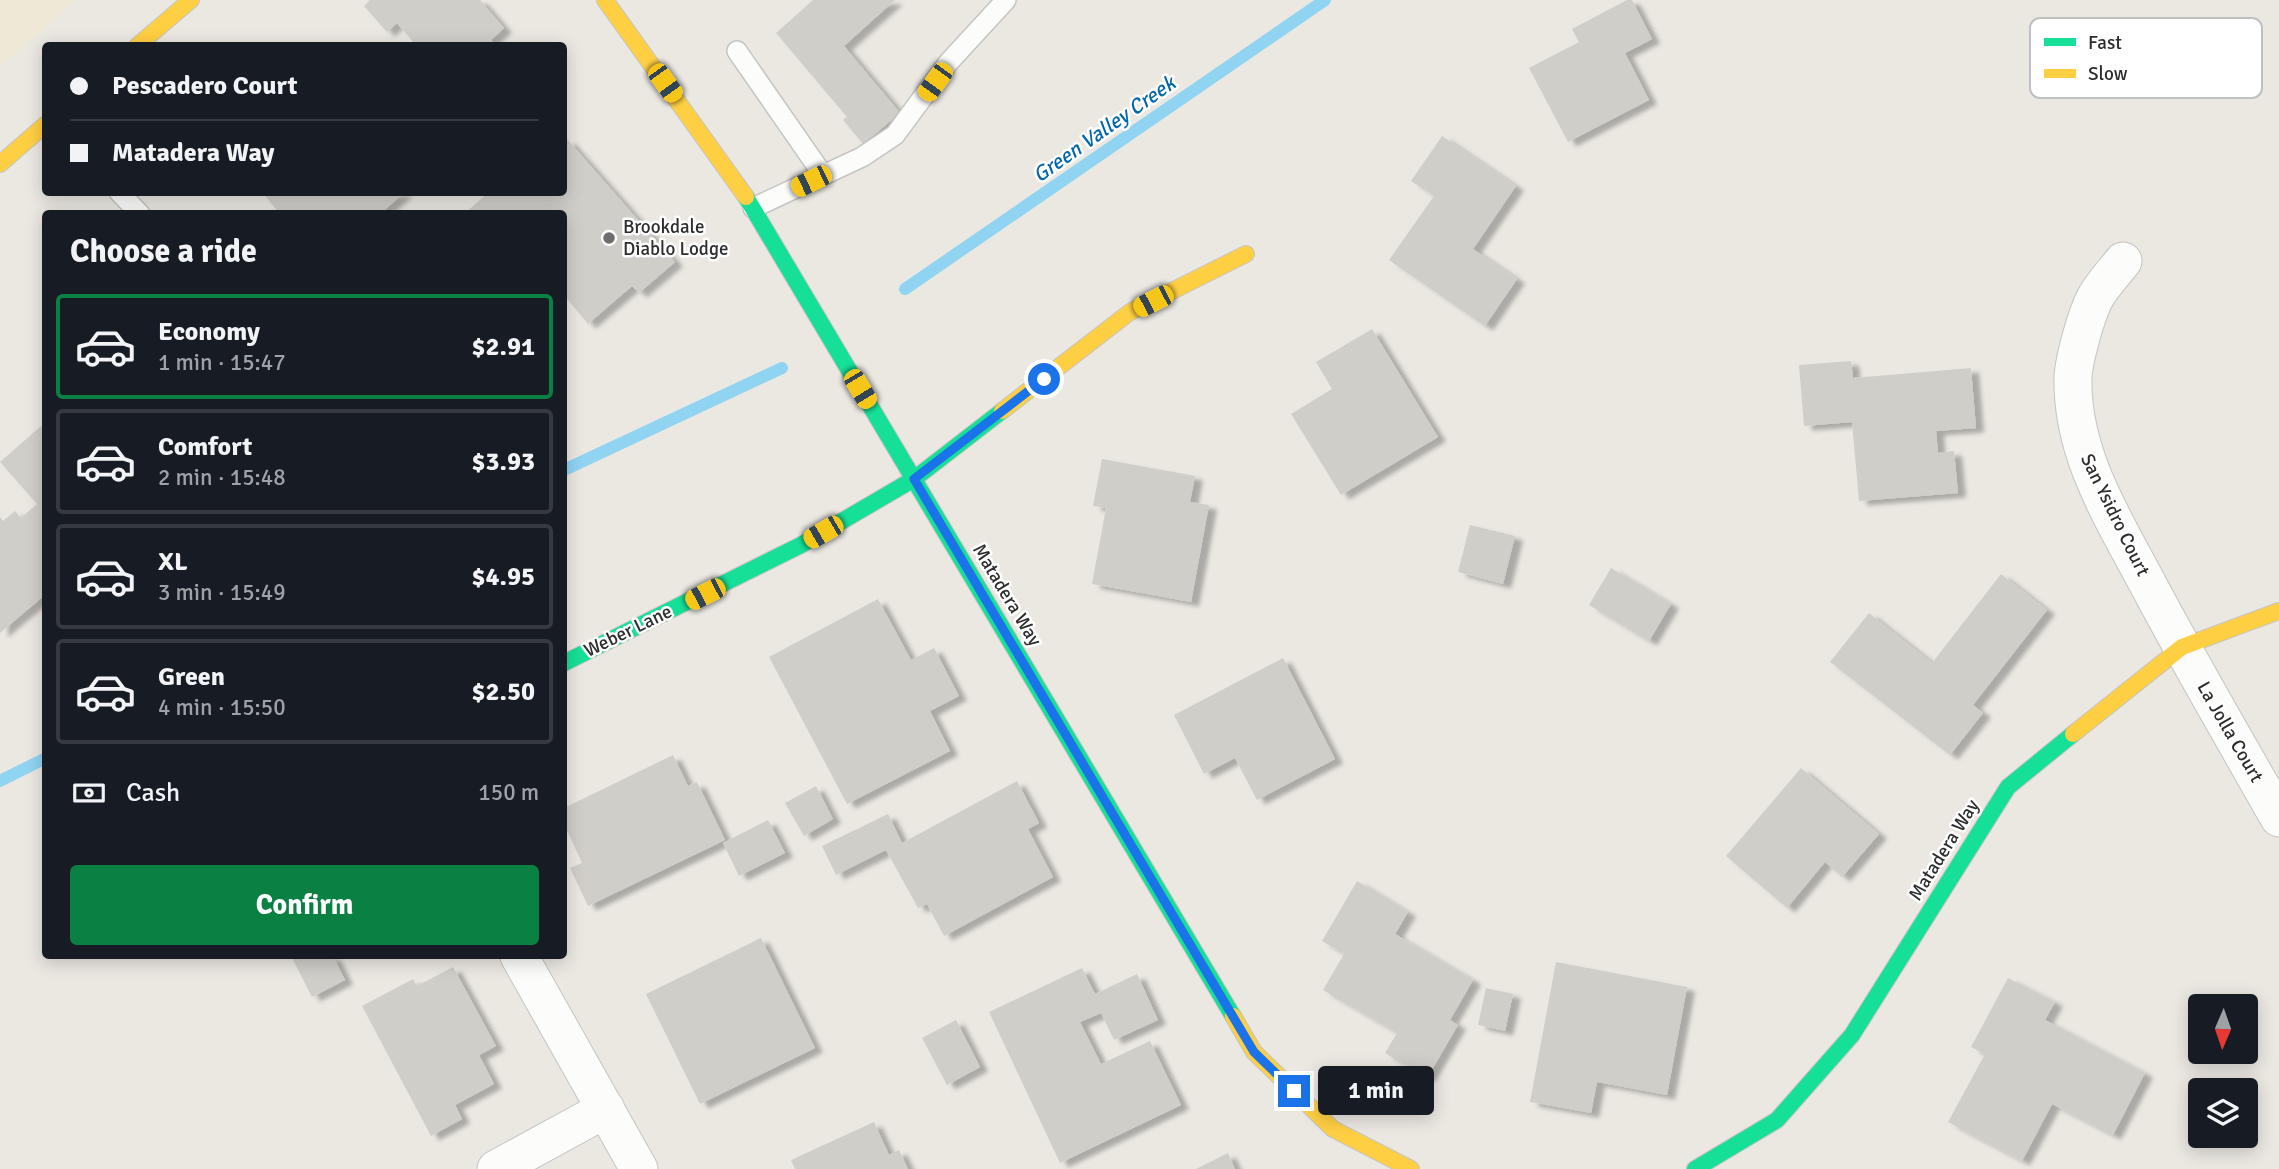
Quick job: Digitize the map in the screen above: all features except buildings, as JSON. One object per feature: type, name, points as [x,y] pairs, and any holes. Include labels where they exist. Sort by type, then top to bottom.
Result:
[{"type":"street","points":[[142,42],[191,0]]},
{"type":"street","name":"Matadera Way","points":[[605,0],[753,208],[1254,1052],[1333,1129],[1412,1169]]},
{"type":"street","points":[[0,164],[42,127]]},
{"type":"street","name":"Weber Lane","points":[[567,662],[801,545],[914,479],[1130,313],[1246,254]]},
{"type":"street","name":"San Ysidro Court","points":[[2123,261],[2094,300],[2080,343],[2073,375],[2075,411],[2082,448],[2096,485],[2182,647]]},
{"type":"street","name":"Matadera Way","points":[[1695,1169],[1777,1120],[1852,1035],[2008,788],[2182,647],[2279,611]]},
{"type":"street","name":"La Jolla Court","points":[[2182,647],[2279,818]]},
{"type":"street","points":[[521,959],[639,1169]]},
{"type":"street","points":[[496,1169],[606,1109]]},
{"type":"lane","points":[[753,208],[862,157],[895,135],[948,64],[1006,0]]},
{"type":"lane","points":[[737,51],[823,175]]},
{"type":"lane","points":[[123,196],[136,210]]},
{"type":"shaded area","points":[[0,0],[76,0],[0,67]]},
{"type":"waterway","name":"Green Valley Creek","points":[[905,289],[1325,0]]},
{"type":"waterway","name":"Green Valley Creek","points":[[567,469],[782,368]]},
{"type":"waterway","name":"Green Valley Creek","points":[[0,781],[42,760]]},
{"type":"traffic: fast","points":[[746,197],[1233,1016]]},
{"type":"traffic: fast","points":[[567,662],[801,545],[914,479],[1002,411]]},
{"type":"traffic: fast","points":[[1695,1169],[1777,1120],[1852,1035],[2008,787],[2073,734]]},
{"type":"traffic: slow","points":[[142,42],[191,0]]},
{"type":"traffic: slow","points":[[605,0],[746,197]]},
{"type":"traffic: slow","points":[[0,164],[42,127]]},
{"type":"traffic: slow","points":[[1002,411],[1130,312],[1246,254]]},
{"type":"traffic: slow","points":[[2073,734],[2182,647],[2279,611]]},
{"type":"traffic: slow","points":[[1233,1016],[1254,1052],[1333,1129],[1411,1169]]},
{"type":"place","name":"Brookdale Diablo Lodge","points":[[609,238]]},
{"type":"route","points":[[1044,379],[914,479],[1254,1052],[1294,1091]]}]
